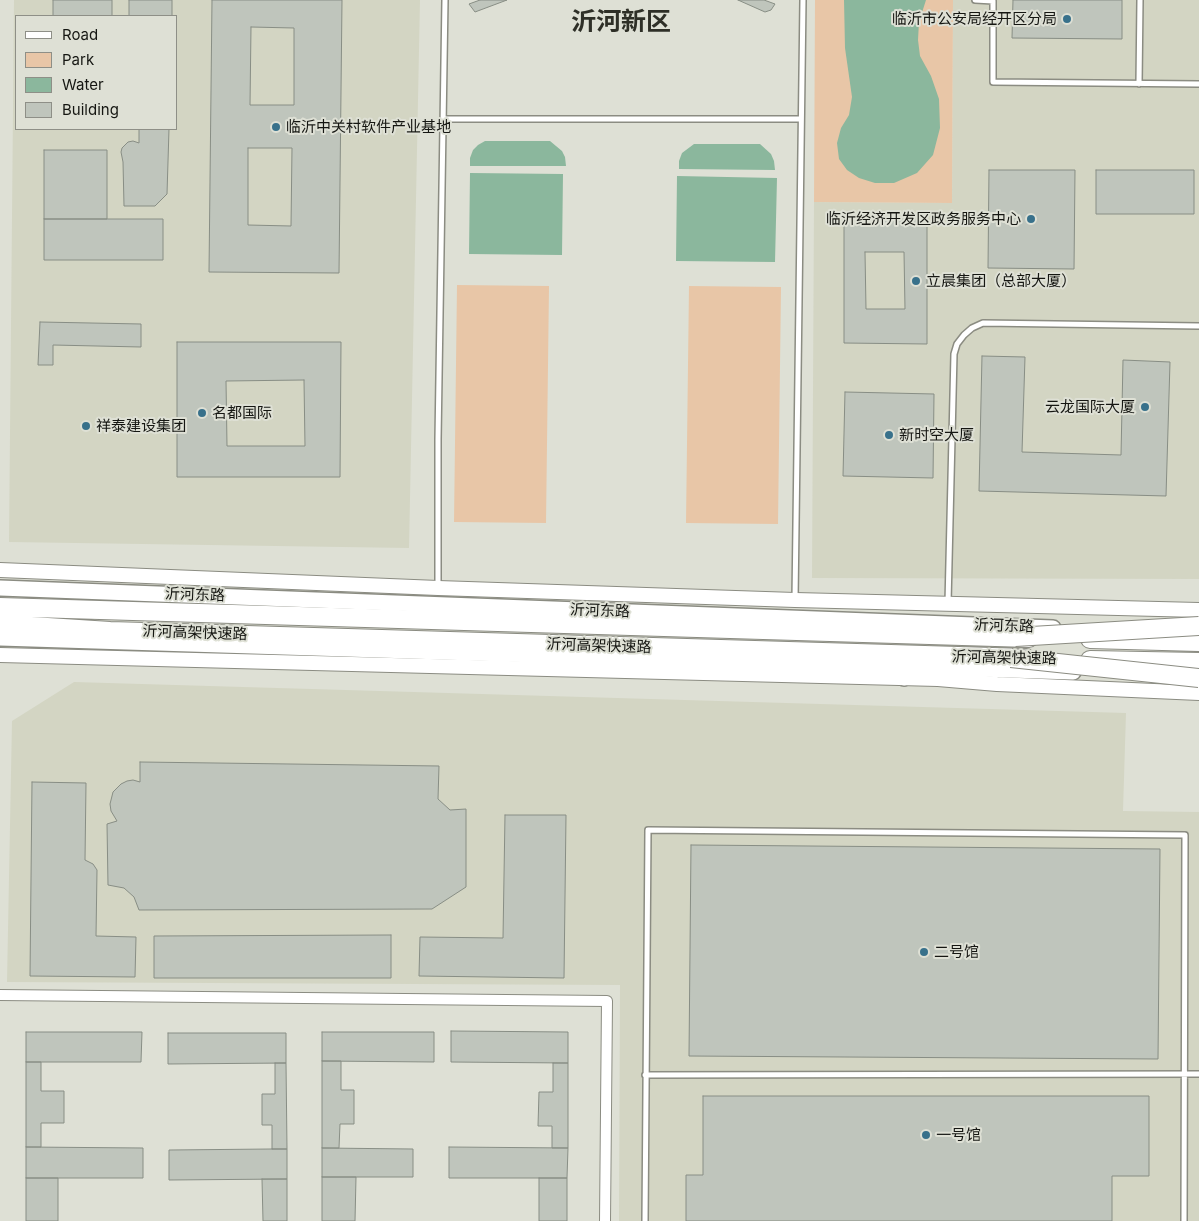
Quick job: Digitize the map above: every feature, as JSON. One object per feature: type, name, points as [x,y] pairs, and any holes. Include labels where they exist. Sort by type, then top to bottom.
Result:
[{"type":"highway","name":"沂河高架快速路","points":[[0,607],[1199,642]]},
{"type":"highway","name":"沂河高架快速路","points":[[0,624],[110,631],[1199,662]]},
{"type":"highway","points":[[1014,637],[1199,626]]},
{"type":"highway","points":[[1011,658],[1199,677]]},
{"type":"main road","name":"沂河东路","points":[[0,588],[1199,634]]},
{"type":"main road","points":[[0,638],[1199,677]]},
{"type":"main road","points":[[870,666],[904,678]]},
{"type":"street","points":[[0,570],[795,600],[1199,610]]},
{"type":"street","points":[[0,655],[938,679],[997,684],[1199,693]]},
{"type":"street","points":[[0,995],[607,1001],[604,1221]]},
{"type":"lane","points":[[438,588],[438,440],[445,0]]},
{"type":"lane","points":[[795,600],[803,0]]},
{"type":"lane","points":[[975,0],[994,0],[993,82],[1199,84]]},
{"type":"lane","points":[[1139,84],[1140,0]]},
{"type":"lane","points":[[443,119],[801,119]]},
{"type":"lane","points":[[948,603],[954,354],[957,344],[964,335],[972,328],[983,323],[1199,326]]},
{"type":"lane","points":[[645,1221],[648,830],[1185,835],[1184,1221]]},
{"type":"lane","points":[[645,1074],[1199,1074]]},
{"type":"shaded area","points":[[14,0],[420,0],[409,548],[9,542]]},
{"type":"shaded area","points":[[953,0],[1199,0],[1199,579],[812,578],[814,202],[952,203]]},
{"type":"shaded area","points":[[74,682],[1126,713],[1123,811],[1199,812],[1199,1221],[619,1221],[620,985],[7,982],[12,721]]},
{"type":"green space","points":[[815,0],[953,0],[952,203],[814,202]]},
{"type":"green space","points":[[457,285],[549,286],[546,523],[454,522]]},
{"type":"green space","points":[[689,286],[781,287],[778,524],[686,523]]},
{"type":"water","points":[[844,0],[926,0],[919,22],[918,40],[920,56],[931,76],[939,99],[940,128],[933,155],[917,173],[894,183],[875,183],[859,178],[847,170],[839,159],[837,143],[841,128],[849,115],[852,97],[845,48]]},
{"type":"water","points":[[485,141],[550,141],[562,151],[566,166],[470,166],[473,150]]},
{"type":"water","points":[[694,144],[760,144],[771,154],[775,170],[679,169],[682,153]]},
{"type":"water","points":[[470,173],[563,174],[562,255],[469,254]]},
{"type":"water","points":[[677,176],[777,178],[775,262],[676,261]]},
{"type":"building","points":[[53,0],[112,0],[112,15],[53,15]]},
{"type":"building","points":[[129,0],[172,0],[172,15],[129,15]]},
{"type":"building","name":"临沂中关村软件产业基地","points":[[212,0],[342,0],[339,273],[209,272]],"holes":[[[251,27],[294,28],[294,105],[250,105]],[[248,148],[292,148],[291,226],[248,225]]]},
{"type":"building","points":[[480,0],[507,0],[475,12],[469,4]]},
{"type":"building","points":[[738,0],[764,0],[775,4],[771,10],[765,12]]},
{"type":"building","name":"临沂市公安局经开区分局","points":[[1013,0],[1122,0],[1122,39],[1012,38]]},
{"type":"building","points":[[139,130],[169,130],[167,194],[155,206],[124,206],[121,152],[128,142],[139,143]]},
{"type":"building","points":[[44,150],[107,150],[107,219],[44,219]]},
{"type":"building","name":"临沂经济开发区政务服务中心","points":[[989,170],[1075,170],[1074,269],[988,268]]},
{"type":"building","points":[[1096,170],[1194,170],[1194,214],[1096,214]]},
{"type":"building","name":"立晨集团（总部大厦）","points":[[844,216],[927,217],[927,344],[844,343]],"holes":[[[865,252],[904,252],[905,309],[866,309]]]},
{"type":"building","points":[[44,219],[163,219],[163,260],[44,260]]},
{"type":"building","points":[[40,322],[141,324],[141,347],[53,345],[53,365],[38,365]]},
{"type":"building","name":"名都国际","points":[[177,342],[341,342],[340,477],[177,477]],"holes":[[[304,380],[305,446],[227,446],[226,381]]]},
{"type":"building","name":"云龙国际大厦","points":[[982,356],[1025,357],[1022,452],[1121,455],[1123,360],[1170,362],[1166,496],[979,491]]},
{"type":"building","name":"新时空大厦","points":[[845,392],[934,394],[933,478],[843,476]]},
{"type":"building","points":[[140,762],[439,766],[438,799],[450,810],[466,809],[466,887],[432,909],[139,910],[134,897],[124,888],[108,885],[107,824],[117,821],[111,811],[110,804],[113,792],[127,781],[140,782]]},
{"type":"building","points":[[32,782],[86,783],[85,860],[93,864],[97,870],[96,936],[136,937],[135,977],[30,976]]},
{"type":"building","points":[[505,815],[566,815],[564,978],[419,976],[420,937],[503,938]]},
{"type":"building","name":"二号馆","points":[[691,845],[1160,849],[1158,1059],[689,1056]]},
{"type":"building","points":[[391,935],[391,978],[154,978],[154,936]]},
{"type":"building","points":[[451,1031],[568,1032],[568,1063],[451,1062]]},
{"type":"building","points":[[26,1032],[142,1032],[141,1062],[26,1062]]},
{"type":"building","points":[[322,1032],[434,1032],[434,1062],[322,1061]]},
{"type":"building","points":[[168,1033],[286,1033],[286,1063],[168,1064]]},
{"type":"building","points":[[322,1061],[341,1061],[341,1090],[354,1090],[354,1124],[340,1124],[339,1148],[322,1148]]},
{"type":"building","points":[[26,1062],[41,1062],[41,1091],[64,1091],[64,1123],[41,1123],[41,1147],[26,1147]]},
{"type":"building","points":[[275,1063],[286,1063],[287,1149],[272,1149],[272,1125],[262,1125],[262,1094],[275,1094]]},
{"type":"building","points":[[553,1063],[568,1063],[568,1148],[552,1148],[552,1126],[538,1126],[539,1092],[553,1092]]},
{"type":"building","name":"一号馆","points":[[703,1096],[1149,1096],[1149,1176],[1112,1176],[1112,1221],[686,1221],[686,1175],[703,1175]]},
{"type":"building","points":[[26,1147],[143,1148],[143,1178],[26,1178]]},
{"type":"building","points":[[449,1147],[568,1148],[567,1178],[449,1178]]},
{"type":"building","points":[[322,1148],[413,1149],[413,1177],[322,1177]]},
{"type":"building","points":[[287,1149],[287,1179],[169,1180],[169,1150]]},
{"type":"building","points":[[322,1177],[356,1177],[355,1221],[322,1221]]},
{"type":"building","points":[[26,1178],[58,1178],[58,1221],[26,1221]]},
{"type":"building","points":[[539,1178],[567,1178],[567,1221],[539,1221]]},
{"type":"building","points":[[262,1179],[287,1179],[287,1221],[263,1221]]},
{"type":"place","name":"临沂市公安局经开区分局","points":[[1067,19]]},
{"type":"place","name":"临沂中关村软件产业基地","points":[[276,127]]},
{"type":"place","name":"临沂经济开发区政务服务中心","points":[[1031,219]]},
{"type":"place","name":"立晨集团（总部大厦）","points":[[916,281]]},
{"type":"place","name":"云龙国际大厦","points":[[1145,407]]},
{"type":"place","name":"名都国际","points":[[202,413]]},
{"type":"place","name":"祥泰建设集团","points":[[86,426]]},
{"type":"place","name":"新时空大厦","points":[[889,435]]},
{"type":"place","name":"二号馆","points":[[924,952]]},
{"type":"place","name":"一号馆","points":[[926,1135]]},
{"type":"district","name":"沂河新区","points":[[621,22]]}]
